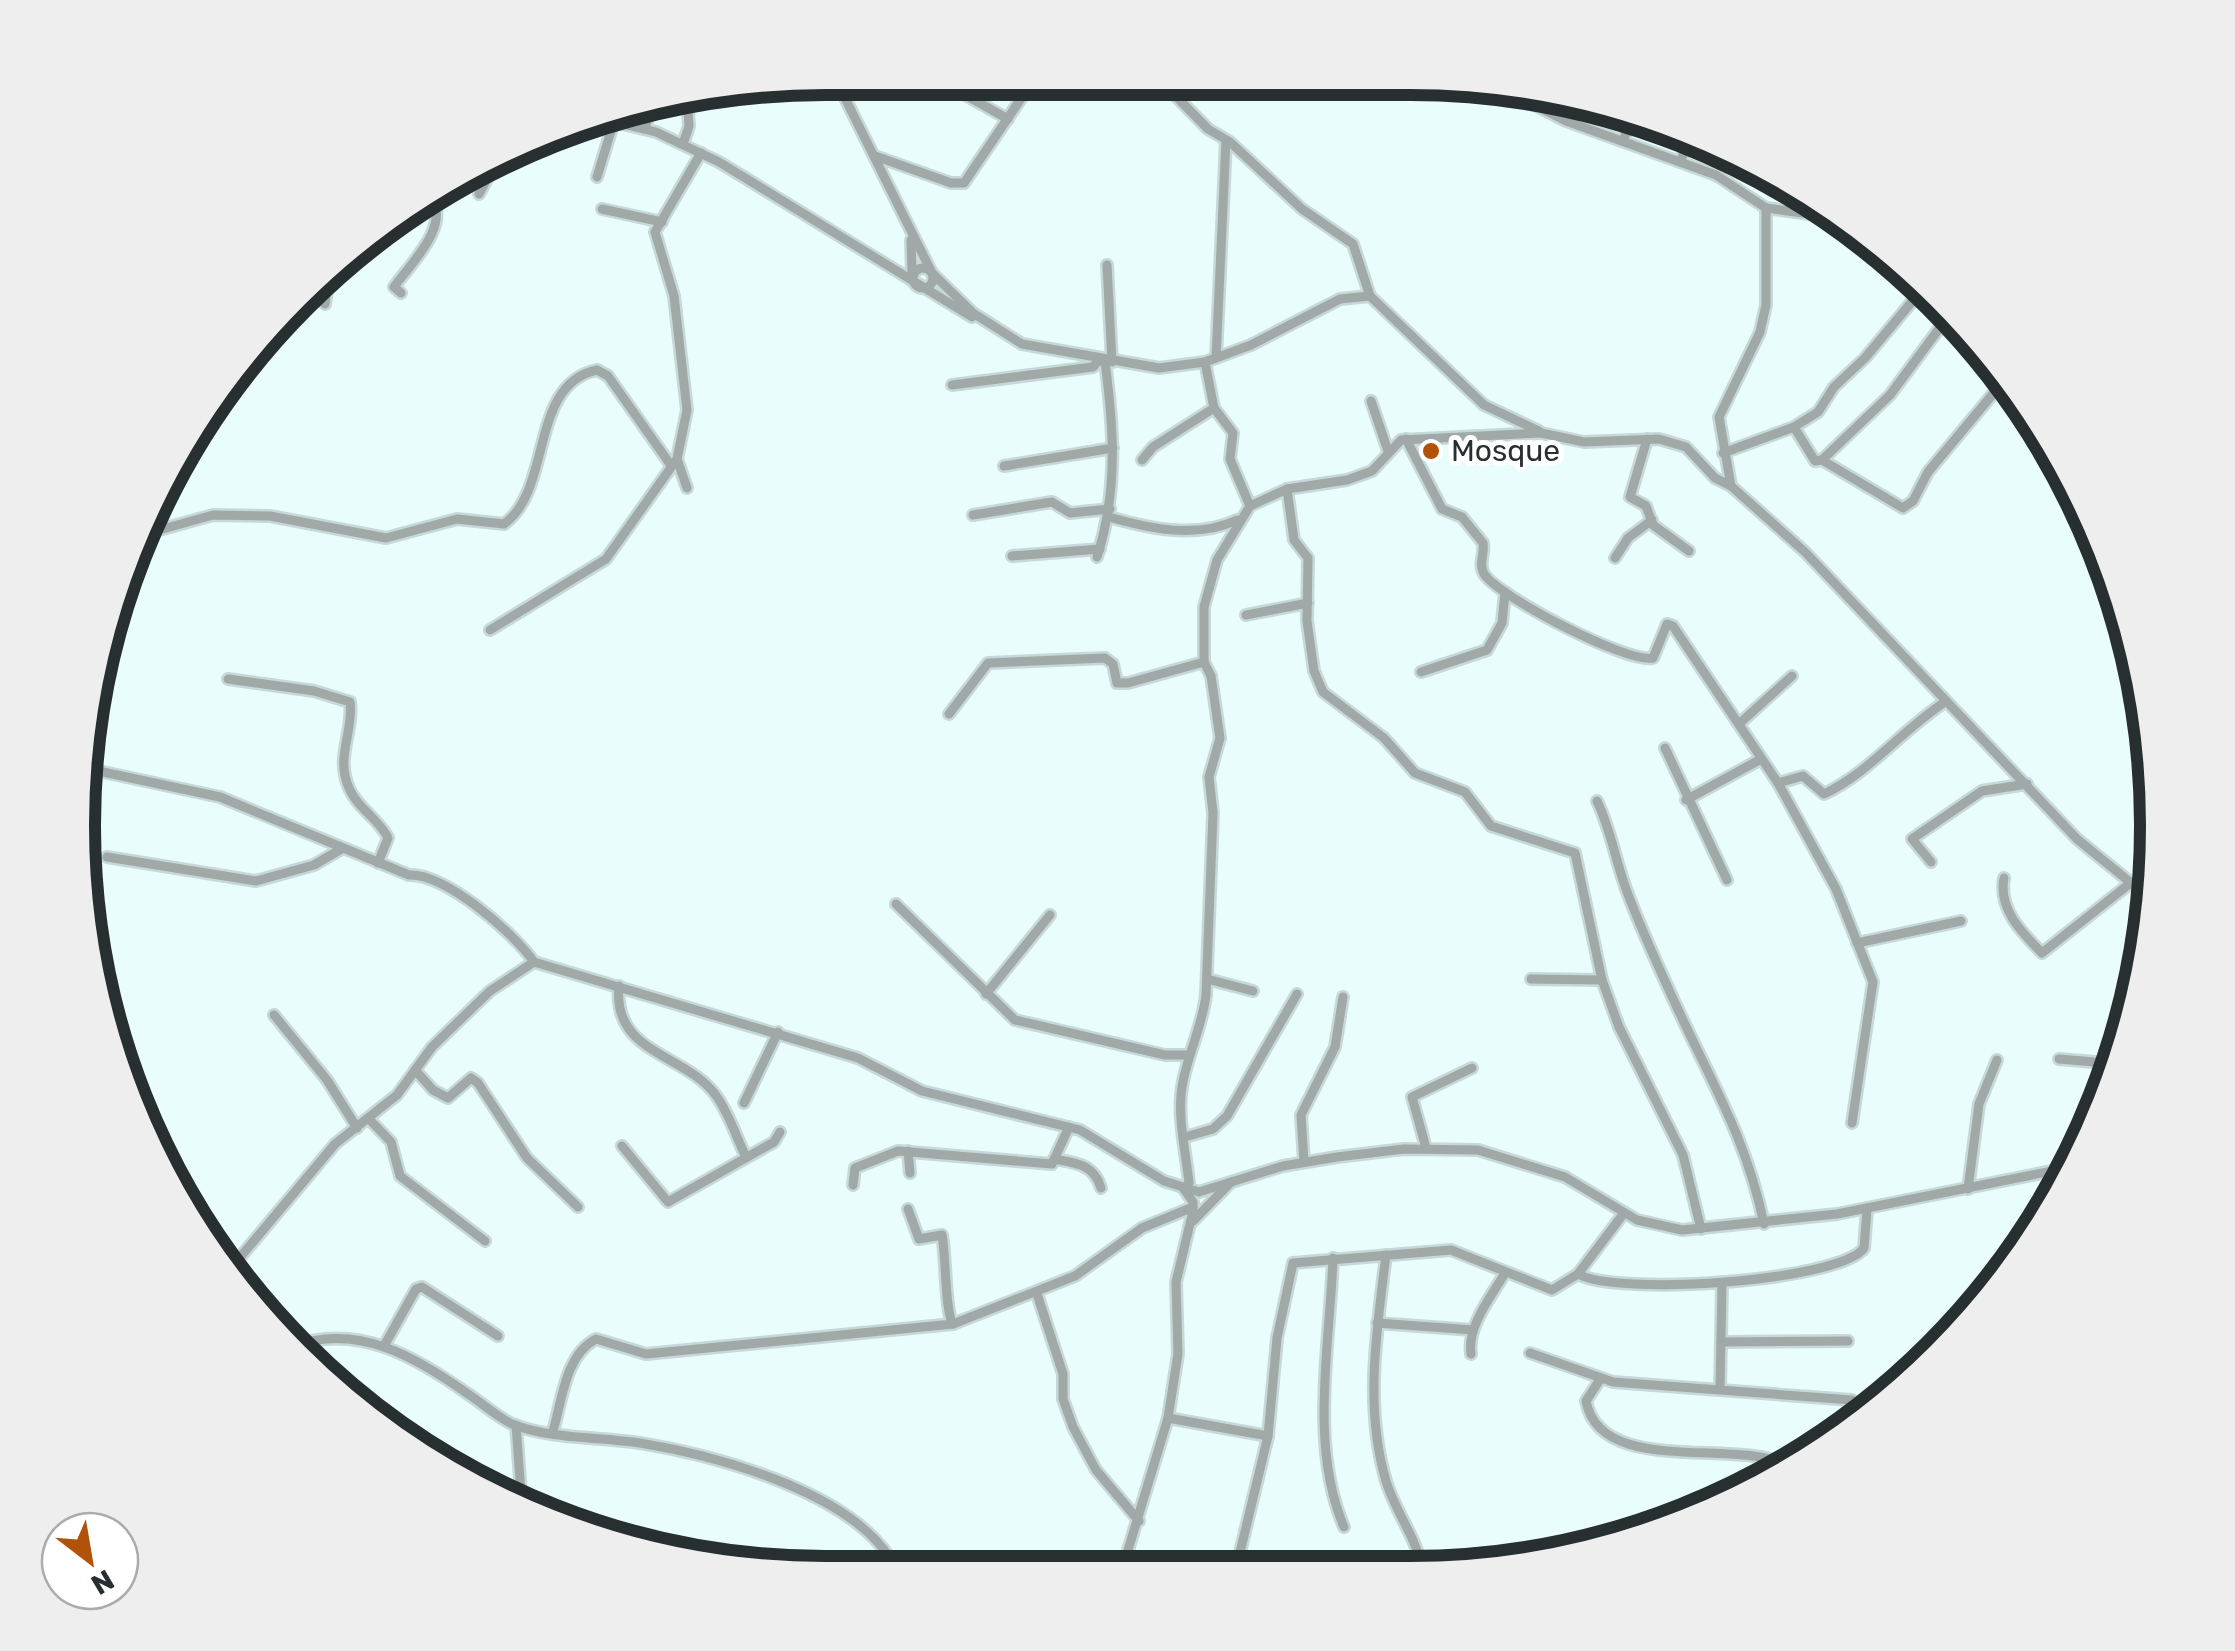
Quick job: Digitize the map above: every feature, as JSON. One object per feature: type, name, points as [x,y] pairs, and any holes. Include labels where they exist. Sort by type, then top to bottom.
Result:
[{"type":"street","points":[[843,95],[910,236],[932,272],[930,284],[918,286]]},
{"type":"street","points":[[965,95],[1008,119]]},
{"type":"street","points":[[875,156],[951,183],[964,182],[1024,95]]},
{"type":"street","points":[[1175,95],[1302,210],[1353,244],[1370,296],[1484,404],[1541,433]]},
{"type":"street","points":[[683,144],[689,126],[688,108]]},
{"type":"street","points":[[1552,109],[1623,141],[1716,174],[1766,208],[1808,214]]},
{"type":"street","points":[[645,128],[647,117]]},
{"type":"street","points":[[625,123],[683,144],[780,196],[918,286],[1022,344],[1105,362],[1159,368],[1210,360],[1251,346],[1340,299],[1370,296]]},
{"type":"street","points":[[597,176],[612,127]]},
{"type":"street","points":[[1623,141],[1627,129]]},
{"type":"street","points":[[1226,140],[1210,360],[1214,408],[1233,433],[1230,458],[1250,506]]},
{"type":"street","points":[[1680,162],[1686,150]]},
{"type":"street","points":[[490,630],[606,559],[673,462],[686,410],[674,296],[655,232],[701,153]]},
{"type":"street","points":[[480,194],[488,178]]},
{"type":"street","points":[[400,293],[394,287],[434,232],[436,208]]},
{"type":"street","points":[[1731,486],[1719,417],[1760,332],[1766,305],[1766,208]]},
{"type":"street","points":[[602,209],[662,222]]},
{"type":"street","points":[[910,236],[918,286]]},
{"type":"street","points":[[1012,556],[1098,553],[1109,513],[1113,448],[1105,362],[1107,265]]},
{"type":"street","points":[[900,272],[915,266],[932,272],[992,326]]},
{"type":"street","points":[[325,304],[327,292]]},
{"type":"street","points":[[1723,454],[1794,427],[1818,412],[1834,387],[1865,358],[1915,298]]},
{"type":"street","points":[[1794,427],[1815,461],[1822,460],[1890,395],[1941,325]]},
{"type":"street","points":[[952,385],[1093,367],[1105,362]]},
{"type":"street","points":[[158,530],[214,515],[270,516],[386,538],[457,519],[504,524],[518,508],[558,399],[570,383],[597,370],[608,376],[673,462],[686,488]]},
{"type":"street","points":[[1822,460],[1903,508],[1913,501],[1928,472],[1995,390]]},
{"type":"street","points":[[1371,401],[1388,450]]},
{"type":"street","points":[[1142,460],[1153,448],[1214,408]]},
{"type":"street","points":[[1184,1190],[1188,1183],[1180,1092],[1188,1055],[1202,1024],[1207,978],[1210,778],[1220,738],[1211,676],[1204,662],[1204,607],[1217,560],[1238,519],[1250,506],[1288,489],[1347,480],[1372,471],[1388,450],[1406,439],[1541,433],[1584,442],[1648,439],[1686,446],[1715,478],[1731,486],[1804,552],[1946,702],[2137,890]]},
{"type":"street","points":[[1406,439],[1432,495],[1442,509],[1462,517],[1483,544],[1482,572],[1505,592],[1643,660],[1653,658],[1661,634],[1668,624],[1673,626],[1740,722],[1778,782],[1836,889],[1874,982],[1852,1123]]},
{"type":"street","points":[[1648,439],[1630,497],[1640,500],[1653,525],[1690,551]]},
{"type":"street","points":[[1004,466],[1113,448]]},
{"type":"street","points":[[1288,489],[1294,540],[1308,558],[1314,672],[1334,702],[1384,738],[1415,774],[1466,792],[1491,826],[1575,853],[1602,980],[1619,1027],[1684,1154],[1701,1230]]},
{"type":"street","points":[[973,515],[1052,502],[1070,513],[1109,513],[1143,526],[1192,531],[1209,531],[1238,519]]},
{"type":"street","points":[[1615,558],[1628,538],[1652,520]]},
{"type":"street","points":[[1420,672],[1487,650],[1502,624],[1505,592]]},
{"type":"street","points":[[1246,615],[1308,603]]},
{"type":"street","points":[[949,714],[988,663],[1105,658],[1113,664],[1117,683],[1128,683],[1204,662]]},
{"type":"street","points":[[1740,722],[1792,676]]},
{"type":"street","points":[[228,679],[314,691],[350,702],[342,748],[345,778],[350,793],[388,838],[378,863]]},
{"type":"street","points":[[1778,782],[1803,776],[1824,794],[1844,784],[1908,726],[1946,702]]},
{"type":"street","points":[[1665,748],[1686,800],[1727,880]]},
{"type":"street","points":[[1686,800],[1761,759]]},
{"type":"street","points":[[98,771],[220,797],[408,875],[434,878],[501,927],[534,962],[858,1058],[922,1091],[1069,1126],[1184,1190],[1196,1204]]},
{"type":"street","points":[[1930,862],[1912,839],[1982,791],[2027,784]]},
{"type":"street","points":[[1597,801],[1609,826],[1625,887],[1676,1005],[1732,1117],[1753,1172],[1764,1224]]},
{"type":"street","points":[[107,857],[256,881],[314,866],[343,848]]},
{"type":"street","points":[[2004,878],[2001,892],[2013,920],[2042,953],[2128,884]]},
{"type":"street","points":[[896,904],[1015,1020],[1165,1055],[1188,1055]]},
{"type":"street","points":[[986,994],[1050,915]]},
{"type":"street","points":[[1857,944],[1961,922]]},
{"type":"street","points":[[239,1261],[315,1166],[369,1119],[490,991],[534,962]]},
{"type":"street","points":[[1207,978],[1253,990]]},
{"type":"street","points":[[1531,979],[1602,980]]},
{"type":"street","points":[[620,986],[618,1002],[636,1039],[648,1051],[673,1060],[718,1097],[745,1154]]},
{"type":"street","points":[[1185,1137],[1213,1129],[1226,1116],[1297,994]]},
{"type":"street","points":[[1304,1162],[1301,1114],[1334,1047],[1343,998]]},
{"type":"street","points":[[274,1015],[328,1080],[356,1128]]},
{"type":"street","points":[[744,1103],[778,1032]]},
{"type":"street","points":[[2059,1059],[2100,1062]]},
{"type":"street","points":[[1968,1189],[1979,1104],[1997,1060]]},
{"type":"street","points":[[1426,1148],[1412,1097],[1472,1068]]},
{"type":"street","points":[[415,1070],[442,1097],[448,1098],[470,1078],[478,1083],[527,1158],[578,1207]]},
{"type":"street","points":[[369,1119],[391,1142],[400,1176],[485,1240]]},
{"type":"street","points":[[852,1184],[855,1168],[908,1151],[1052,1164],[1069,1126]]},
{"type":"street","points":[[622,1146],[668,1202],[745,1154],[774,1142],[780,1132]]},
{"type":"street","points":[[553,1431],[570,1369],[587,1344],[596,1340],[646,1354],[953,1324],[1076,1276],[1142,1228],[1196,1204],[1233,1180],[1304,1162],[1426,1148],[1506,1156],[1565,1177],[1624,1213],[1663,1228],[1701,1230],[1866,1209],[2053,1171]]},
{"type":"street","points":[[908,1151],[910,1172]]},
{"type":"street","points":[[1054,1159],[1082,1163],[1097,1176],[1101,1188]]},
{"type":"street","points":[[1127,1556],[1168,1418],[1178,1354],[1176,1282],[1196,1204],[1212,1192]]},
{"type":"street","points":[[1578,1274],[1634,1283],[1722,1285],[1857,1258],[1864,1248],[1866,1209]]},
{"type":"street","points":[[908,1210],[919,1240],[942,1235],[948,1265],[947,1317],[953,1324]]},
{"type":"street","points":[[1239,1556],[1268,1436],[1292,1263],[1452,1250],[1552,1290],[1578,1274],[1624,1213]]},
{"type":"street","points":[[1386,1254],[1373,1382],[1376,1429],[1386,1482],[1417,1556]]},
{"type":"street","points":[[1333,1258],[1324,1402],[1333,1500],[1344,1527]]},
{"type":"street","points":[[1471,1354],[1474,1330],[1505,1273]]},
{"type":"street","points":[[1720,1388],[1722,1285]]},
{"type":"street","points":[[384,1346],[416,1289],[422,1287],[498,1336]]},
{"type":"street","points":[[1037,1294],[1063,1374],[1063,1399],[1073,1427],[1096,1470],[1138,1521]]},
{"type":"street","points":[[1377,1324],[1474,1330]]},
{"type":"street","points":[[310,1343],[337,1337],[384,1346],[449,1380],[516,1425],[687,1452],[761,1474],[842,1513],[870,1532],[890,1556]]},
{"type":"street","points":[[1721,1342],[1848,1341]]},
{"type":"street","points":[[1530,1353],[1600,1378],[1657,1388],[1720,1388],[1852,1400],[1855,1404]]},
{"type":"street","points":[[1600,1378],[1586,1400],[1589,1414],[1598,1428],[1613,1438],[1691,1454],[1766,1463]]},
{"type":"street","points":[[1168,1418],[1268,1436]]},
{"type":"street","points":[[516,1425],[521,1489]]},
{"type":"place","name":"Mosque","points":[[1431,451]]}]
